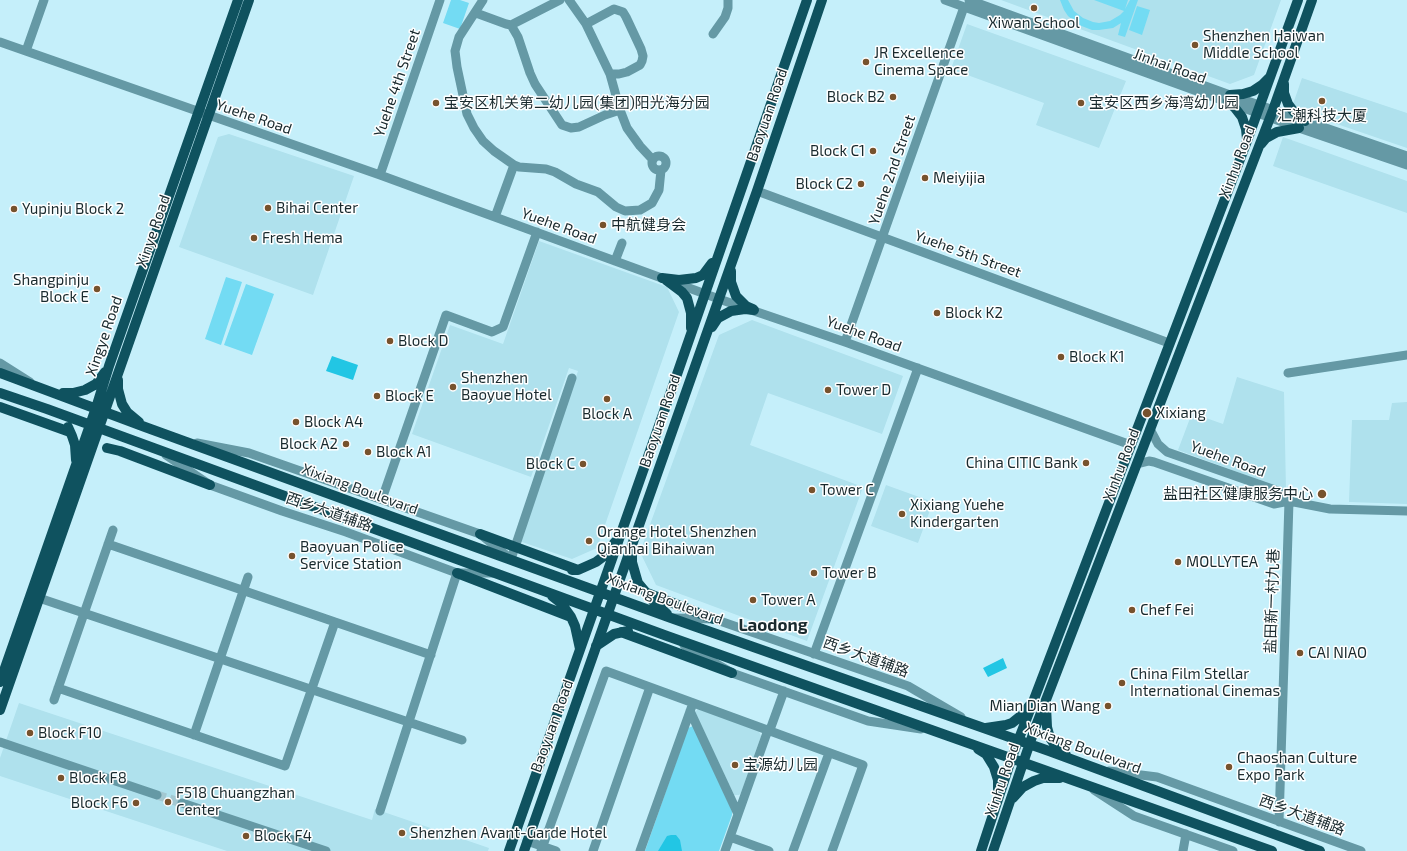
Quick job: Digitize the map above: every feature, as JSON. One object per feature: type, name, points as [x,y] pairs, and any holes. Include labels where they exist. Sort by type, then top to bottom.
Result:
[{"type":"main road","name":"Xingye Road","points":[[95,427],[101,410],[109,366],[238,0]]},
{"type":"main road","name":"Xinye Road","points":[[101,410],[120,370],[249,0]]},
{"type":"main road","name":"Baoyuan Road","points":[[509,851],[690,339],[720,248],[807,0]]},
{"type":"main road","name":"Baoyuan Road","points":[[524,851],[757,191],[822,0]]},
{"type":"main road","name":"Xinhu Road","points":[[981,851],[1018,740],[1247,141],[1298,0]]},
{"type":"main road","name":"Xinhu Road","points":[[993,851],[1023,761],[1272,113],[1312,0]]},
{"type":"main road","points":[[1247,141],[1246,129],[1242,117],[1229,98],[1253,91],[1265,82],[1271,75]]},
{"type":"main road","points":[[1259,145],[1266,138],[1277,132],[1302,124],[1288,104],[1284,93],[1284,80]]},
{"type":"main road","points":[[662,278],[679,280],[696,278],[708,270],[720,248]]},
{"type":"main road","points":[[733,259],[731,273],[733,290],[740,301],[754,310]]},
{"type":"main road","points":[[662,278],[682,292],[687,298],[691,313],[690,339]]},
{"type":"main road","points":[[702,348],[712,327],[718,318],[723,314],[736,309],[754,310]]},
{"type":"main road","points":[[52,392],[73,393],[85,390],[100,380],[109,366]]},
{"type":"main road","points":[[120,370],[118,389],[122,404],[133,418],[146,427]]},
{"type":"main road","name":"Xixiang Boulevard","points":[[0,373],[510,560],[1030,744],[1320,851]]},
{"type":"main road","points":[[3,394],[667,636],[942,732],[1272,851]]},
{"type":"main road","points":[[0,407],[70,432]]},
{"type":"main road","points":[[0,710],[39,598],[79,470],[76,452],[70,432],[63,422],[47,409]]},
{"type":"main road","points":[[0,682],[95,427]]},
{"type":"main road","points":[[79,470],[107,448],[127,443],[144,445]]},
{"type":"main road","points":[[107,448],[120,451],[210,485]]},
{"type":"main road","points":[[541,570],[578,570],[596,562],[613,546],[623,530]]},
{"type":"main road","points":[[636,533],[632,552],[632,562],[638,583],[671,618]]},
{"type":"main road","points":[[480,534],[578,570]]},
{"type":"main road","points":[[458,573],[571,617]]},
{"type":"main road","points":[[538,588],[561,603],[571,617],[577,631],[580,651]]},
{"type":"main road","points":[[645,592],[714,619]]},
{"type":"main road","points":[[596,646],[608,637],[621,632],[639,632],[667,636]]},
{"type":"main road","points":[[621,632],[732,673]]},
{"type":"main road","points":[[574,668],[579,664],[583,664],[586,667],[587,673]]},
{"type":"main road","points":[[979,726],[1006,725],[1012,722],[1025,711],[1034,698]]},
{"type":"main road","points":[[1046,701],[1047,727],[1050,738],[1057,748],[1074,761]]},
{"type":"main road","points":[[970,742],[986,754],[994,766],[998,780],[998,799]]},
{"type":"main road","points":[[1010,801],[1023,787],[1034,781],[1052,777],[1071,779]]},
{"type":"street","points":[[26,51],[44,0]]},
{"type":"street","name":"Yuehe 4th Street","points":[[380,175],[440,0]]},
{"type":"street","points":[[483,0],[476,13],[459,37],[456,43],[455,51],[462,95],[467,114],[483,141],[514,165],[519,167],[546,169],[555,172],[576,184],[598,192],[625,211],[640,210],[647,207],[656,197],[659,190],[661,170],[652,165],[653,160],[640,146],[628,128],[620,110],[610,74],[586,24],[569,0]]},
{"type":"street","points":[[476,13],[511,25],[560,0]]},
{"type":"street","points":[[712,34],[726,17],[728,0]]},
{"type":"street","name":"Jinhai Road","points":[[945,0],[966,3],[1302,124],[1407,165]]},
{"type":"street","name":"Yuehe 2nd Street","points":[[845,342],[966,3]]},
{"type":"street","points":[[586,24],[614,9],[620,10],[626,17],[641,49],[643,56],[642,61],[640,65],[627,72],[610,74]]},
{"type":"street","points":[[511,25],[518,37],[530,73],[562,125],[571,128],[579,127],[620,110]]},
{"type":"street","name":"Yuehe Road","points":[[0,42],[380,175],[705,294],[845,342],[1131,445]]},
{"type":"street","name":"Jinhai Road","points":[[1302,124],[1407,156]]},
{"type":"street","points":[[495,217],[514,165]]},
{"type":"street","name":"Yuehe 5th Street","points":[[757,191],[1169,343]]},
{"type":"street","points":[[382,499],[446,316],[492,332],[503,327],[537,232]]},
{"type":"street","points":[[615,261],[622,243]]},
{"type":"street","points":[[1288,373],[1407,356]]},
{"type":"street","points":[[0,363],[38,387]]},
{"type":"street","points":[[814,654],[918,368]]},
{"type":"street","points":[[510,560],[572,378]]},
{"type":"street","name":"Yuehe Road","points":[[1150,429],[1158,444],[1167,452],[1278,491],[1289,501]]},
{"type":"street","name":"西乡大道辅路","points":[[182,440],[250,453],[480,534],[510,560]]},
{"type":"street","name":"西乡大道辅路","points":[[160,450],[210,485],[458,573],[497,574]]},
{"type":"street","name":"Yuehe Road","points":[[1137,464],[1149,461],[1154,462],[1274,504],[1289,501]]},
{"type":"street","points":[[1289,501],[1330,509],[1407,511]]},
{"type":"street","name":"盐田新一村九巷","points":[[1279,822],[1289,501]]},
{"type":"street","points":[[54,700],[113,530]]},
{"type":"street","points":[[108,544],[431,655]]},
{"type":"street","points":[[380,811],[458,573]]},
{"type":"street","points":[[194,735],[248,577]]},
{"type":"street","points":[[39,598],[462,740]]},
{"type":"street","name":"西乡大道辅路","points":[[671,618],[714,619],[908,686],[979,726]]},
{"type":"street","points":[[58,688],[285,766],[334,622]]},
{"type":"street","points":[[667,636],[732,673],[868,721],[942,732]]},
{"type":"street","points":[[542,849],[606,671],[650,687],[692,707],[768,730],[862,765],[832,851]]},
{"type":"street","points":[[593,851],[650,687]]},
{"type":"street","points":[[725,851],[768,730],[771,727],[784,691]]},
{"type":"street","points":[[692,707],[738,814]]},
{"type":"street","points":[[640,851],[692,707]]},
{"type":"street","points":[[0,742],[157,794]]},
{"type":"street","points":[[793,851],[829,753]]},
{"type":"street","name":"西乡大道辅路","points":[[1096,769],[1157,777],[1360,851]]},
{"type":"street","points":[[1082,783],[1134,816],[1233,851]]},
{"type":"street","points":[[182,803],[326,851]]},
{"type":"street","points":[[1183,851],[1186,834]]},
{"type":"street","points":[[730,837],[769,851]]},
{"type":"street","points":[[527,840],[542,849],[556,851]]},
{"type":"shaded area","points":[[451,0],[460,0],[469,3],[460,29],[443,23]]},
{"type":"shaded area","name":"Shenzhen Haiwan Middle School","points":[[1001,0],[1281,0],[1254,75],[1230,84]]},
{"type":"shaded area","points":[[1060,0],[1068,0],[1074,11],[1083,18],[1099,23],[1110,21],[1124,11],[1094,0],[1128,0],[1125,9],[1130,0],[1138,0],[1125,37],[1118,35],[1121,23],[1113,28],[1099,30],[1092,30],[1079,25],[1068,16]]},
{"type":"shaded area","points":[[1137,6],[1150,10],[1142,35],[1129,30]]},
{"type":"shaded area","points":[[967,24],[1126,81],[1099,148],[1036,125],[1044,103],[951,69]]},
{"type":"shaded area","points":[[1302,78],[1407,113],[1407,148],[1296,110],[1293,104]]},
{"type":"shaded area","name":"Bihai Center","points":[[229,134],[354,176],[313,295],[179,247],[218,137]]},
{"type":"shaded area","points":[[1283,137],[1407,181],[1407,213],[1273,166]]},
{"type":"shaded area","points":[[539,241],[667,287],[679,312],[597,548],[572,559],[519,541],[578,371],[569,368],[531,477],[412,434],[450,325],[503,344]]},
{"type":"shaded area","points":[[226,277],[242,282],[221,345],[205,339]]},
{"type":"shaded area","points":[[246,284],[274,294],[252,355],[224,345]]},
{"type":"shaded area","points":[[752,320],[903,376],[882,434],[768,393],[750,445],[863,487],[807,641],[656,585],[640,552],[719,335]]},
{"type":"shaded area","points":[[332,356],[358,365],[353,380],[326,371]]},
{"type":"shaded area","points":[[1237,377],[1284,392],[1286,490],[1178,450],[1192,413],[1223,424]]},
{"type":"shaded area","points":[[1407,402],[1407,504],[1349,502],[1352,420],[1389,420],[1392,403]]},
{"type":"shaded area","name":"Xixiang Yuehe Kindergarten","points":[[886,485],[933,502],[918,543],[871,526]]},
{"type":"shaded area","points":[[1003,658],[1007,668],[988,677],[983,668]]},
{"type":"shaded area","points":[[19,703],[372,820],[375,809],[489,848],[488,851],[227,851],[0,776],[0,758]]},
{"type":"shaded area","name":"宝源幼儿园","points":[[699,708],[758,729],[761,736],[739,795],[734,795],[695,712]]},
{"type":"shaded area","points":[[693,726],[732,811],[732,815],[719,851],[645,851],[688,728]]},
{"type":"shaded area","points":[[676,835],[680,840],[682,851],[658,851],[667,836]]},
{"type":"tunnel","points":[[157,795],[182,803]]},
{"type":"place","name":"Xiwan School","points":[[1034,8]]},
{"type":"place","name":"Shenzhen Haiwan Middle School","points":[[1195,45]]},
{"type":"place","name":"JR Excellence Cinema Space","points":[[866,62]]},
{"type":"place","name":"Block B2","points":[[893,97]]},
{"type":"place","name":"汇潮科技大厦","points":[[1322,101]]},
{"type":"place","name":"宝安区机关第二幼儿园(集团)阳光海分园","points":[[436,103]]},
{"type":"place","name":"宝安区西乡海湾幼儿园","points":[[1081,103]]},
{"type":"place","name":"Block C1","points":[[873,151]]},
{"type":"place","name":"Meiyijia","points":[[925,178]]},
{"type":"place","name":"Block C2","points":[[861,184]]},
{"type":"place","name":"Bihai Center","points":[[268,208]]},
{"type":"place","name":"Yupinju Block 2","points":[[14,209]]},
{"type":"place","name":"中航健身会","points":[[603,225]]},
{"type":"place","name":"Fresh Hema","points":[[254,238]]},
{"type":"place","name":"Shangpinju Block E","points":[[97,289]]},
{"type":"place","name":"Block K2","points":[[937,313]]},
{"type":"place","name":"Block D","points":[[390,341]]},
{"type":"place","name":"Block K1","points":[[1061,357]]},
{"type":"place","name":"Shenzhen Baoyue Hotel","points":[[453,387]]},
{"type":"place","name":"Tower D","points":[[828,390]]},
{"type":"place","name":"Block E","points":[[377,396]]},
{"type":"place","name":"Block A","points":[[607,399]]},
{"type":"place","name":"Xixiang","points":[[1147,413]]},
{"type":"place","name":"Block A4","points":[[296,422]]},
{"type":"place","name":"Block A2","points":[[346,444]]},
{"type":"place","name":"Block A1","points":[[368,452]]},
{"type":"place","name":"China CITIC Bank","points":[[1086,463]]},
{"type":"place","name":"Block C","points":[[583,464]]},
{"type":"place","name":"Tower C","points":[[812,490]]},
{"type":"place","name":"盐田社区健康服务中心","points":[[1322,494]]},
{"type":"place","name":"Xixiang Yuehe Kindergarten","points":[[902,514]]},
{"type":"place","name":"Orange Hotel Shenzhen Qianhai Bihaiwan","points":[[589,541]]},
{"type":"place","name":"Baoyuan Police Service Station","points":[[292,556]]},
{"type":"place","name":"MOLLYTEA","points":[[1178,562]]},
{"type":"place","name":"Tower B","points":[[814,573]]},
{"type":"place","name":"Tower A","points":[[753,600]]},
{"type":"place","name":"Chef Fei","points":[[1132,610]]},
{"type":"place","name":"CAI NIAO","points":[[1300,653]]},
{"type":"place","name":"China Film Stellar International Cinemas","points":[[1122,683]]},
{"type":"place","name":"Mian Dian Wang","points":[[1108,706]]},
{"type":"place","name":"Block F10","points":[[30,733]]},
{"type":"place","name":"宝源幼儿园","points":[[735,765]]},
{"type":"place","name":"Chaoshan Culture Expo Park","points":[[1229,767]]},
{"type":"place","name":"Block F8","points":[[61,778]]},
{"type":"place","name":"F518 Chuangzhan Center","points":[[168,802]]},
{"type":"place","name":"Block F6","points":[[136,803]]},
{"type":"place","name":"Shenzhen Avant-Garde Hotel","points":[[402,833]]},
{"type":"place","name":"Block F4","points":[[246,836]]},
{"type":"district","name":"Laodong","points":[[773,625]]}]
